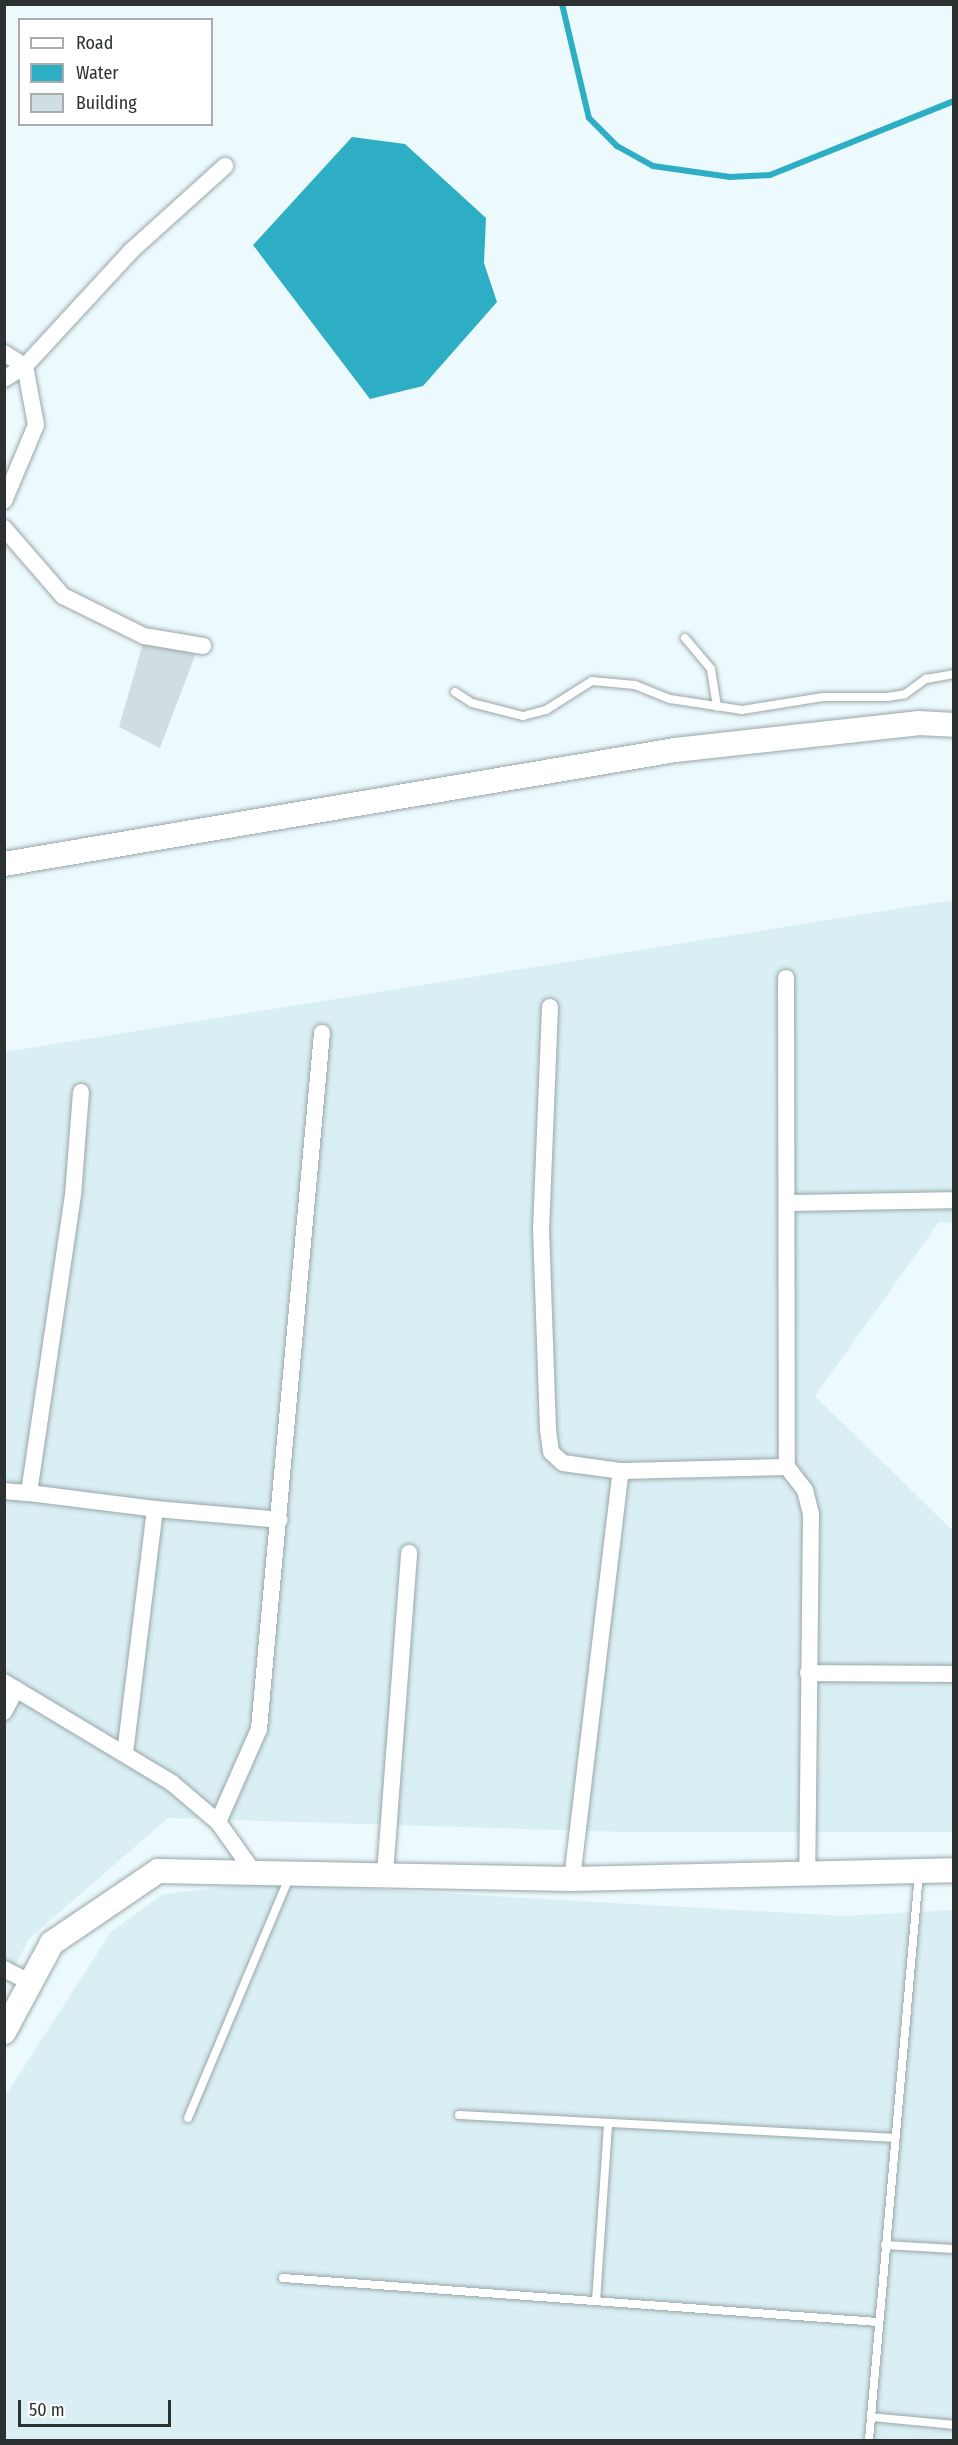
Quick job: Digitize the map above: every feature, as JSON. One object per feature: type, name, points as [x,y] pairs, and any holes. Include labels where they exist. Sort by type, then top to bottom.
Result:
[{"type":"main road","points":[[4,864],[675,750],[918,723],[954,725]]},
{"type":"main road","points":[[4,2032],[52,1943],[158,1871],[252,1870],[572,1879],[807,1871],[954,1870]]},
{"type":"street","points":[[4,379],[25,366],[131,251],[225,166]]},
{"type":"street","points":[[4,353],[25,366],[36,425],[4,501]]},
{"type":"street","points":[[4,528],[63,596],[144,636],[203,646]]},
{"type":"street","points":[[786,978],[787,1467],[805,1490],[811,1514],[807,1871]]},
{"type":"street","points":[[550,1007],[541,1228],[548,1430],[551,1452],[563,1463],[621,1471],[787,1467]]},
{"type":"street","points":[[218,1822],[259,1729],[280,1520],[322,1033]]},
{"type":"street","points":[[29,1493],[73,1195],[81,1092]]},
{"type":"street","points":[[787,1203],[954,1200]]},
{"type":"street","points":[[572,1879],[621,1471]]},
{"type":"street","points":[[4,1491],[155,1509],[280,1520]]},
{"type":"street","points":[[125,1752],[155,1509]]},
{"type":"street","points":[[385,1874],[409,1553]]},
{"type":"street","points":[[808,1672],[954,1674]]},
{"type":"street","points":[[4,1712],[10,1685],[125,1752],[218,1822],[252,1870]]},
{"type":"street","points":[[4,1969],[31,1983]]},
{"type":"lane","points":[[685,638],[711,669],[717,707]]},
{"type":"lane","points":[[456,692],[472,703],[523,716],[546,710],[592,681],[635,685],[670,699],[742,710],[823,697],[887,697],[905,694],[926,679],[954,674]]},
{"type":"lane","points":[[188,2118],[291,1871]]},
{"type":"lane","points":[[869,2440],[892,2139],[919,1872]]},
{"type":"lane","points":[[459,2115],[892,2139]]},
{"type":"lane","points":[[596,2301],[608,2123]]},
{"type":"lane","points":[[885,2245],[954,2249]]},
{"type":"lane","points":[[283,2278],[878,2322]]},
{"type":"lane","points":[[871,2417],[954,2424]]},
{"type":"shaded area","points":[[953,900],[953,1223],[939,1222],[815,1396],[953,1531],[953,1832],[625,1832],[168,1818],[30,1938],[5,1983],[5,1052]]},
{"type":"shaded area","points":[[261,1883],[844,1916],[953,1910],[953,2440],[5,2440],[4,2098],[111,1932],[163,1894]]},
{"type":"water","points":[[352,137],[405,144],[486,218],[484,263],[497,302],[423,386],[370,399],[253,245]]},
{"type":"building","points":[[144,640],[196,653],[160,748],[119,727]]},
{"type":"waterway","points":[[562,4],[589,118],[617,146],[653,166],[730,177],[770,175],[954,101]]}]
